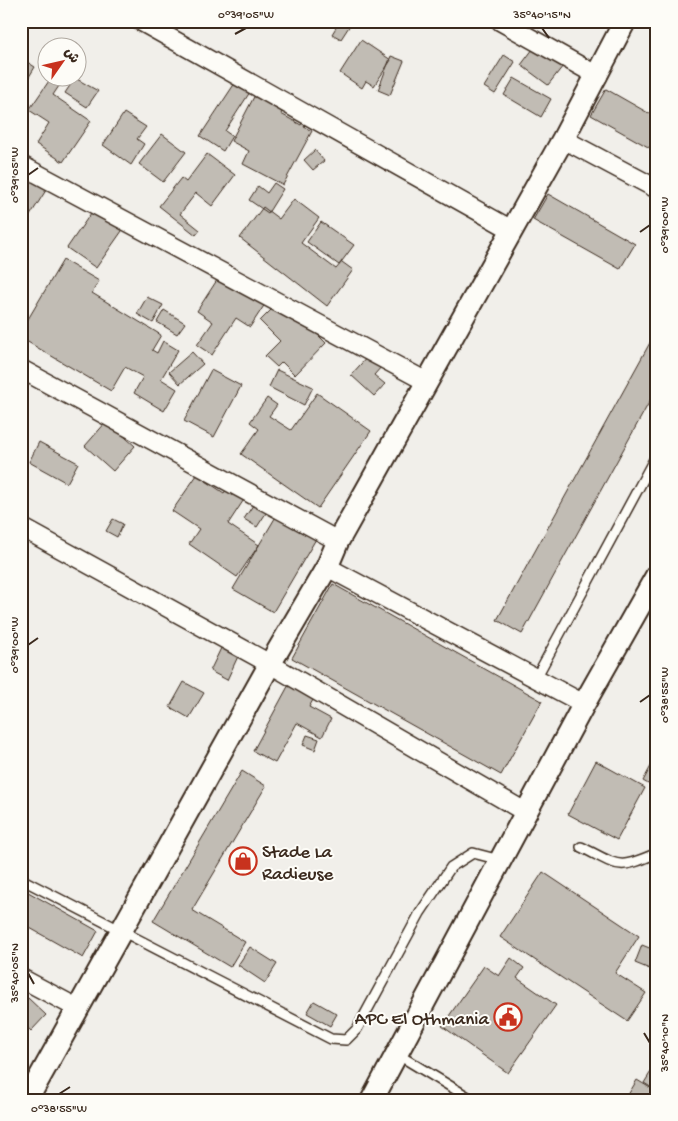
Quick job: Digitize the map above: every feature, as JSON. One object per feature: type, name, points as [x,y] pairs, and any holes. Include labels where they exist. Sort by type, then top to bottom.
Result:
[{"type":"street","points":[[140,21],[512,230]]},
{"type":"street","points":[[500,21],[598,76]]},
{"type":"street","points":[[26,1100],[270,664],[327,567],[338,541],[598,76],[625,21]]},
{"type":"street","points":[[563,139],[657,189]]},
{"type":"street","points":[[21,164],[427,382]]},
{"type":"street","points":[[21,369],[338,541]]},
{"type":"street","points":[[21,527],[270,664],[527,814]]},
{"type":"street","points":[[327,567],[584,704]]},
{"type":"street","points":[[372,1100],[527,814],[584,704],[657,576]]},
{"type":"street","points":[[21,978],[78,1008]]},
{"type":"lane","points":[[536,678],[657,454]]},
{"type":"lane","points":[[581,847],[618,866],[630,864],[657,852]]},
{"type":"lane","points":[[21,879],[331,1039],[346,1040],[357,1029],[420,913],[452,867],[473,853],[501,861]]},
{"type":"lane","points":[[397,1054],[473,1100]]},
{"type":"building","points":[[340,21],[352,22],[341,39],[332,34]]},
{"type":"building","points":[[361,40],[391,60],[374,86],[366,81],[362,88],[340,73]]},
{"type":"building","points":[[536,45],[563,66],[548,85],[521,65]]},
{"type":"building","points":[[504,55],[515,62],[495,94],[484,87]]},
{"type":"building","points":[[391,56],[404,61],[390,95],[378,90]]},
{"type":"building","points":[[21,58],[35,67],[24,85],[21,83]]},
{"type":"building","points":[[514,78],[551,99],[541,117],[504,95]]},
{"type":"building","points":[[235,83],[250,92],[225,131],[232,136],[223,151],[200,136]]},
{"type":"building","points":[[88,85],[98,91],[87,107],[65,93],[68,88],[88,88]]},
{"type":"building","points":[[44,88],[58,88],[53,95],[91,121],[63,162],[36,144],[49,123],[29,110]]},
{"type":"building","points":[[606,89],[657,118],[657,152],[591,115]]},
{"type":"building","points":[[257,91],[285,106],[281,114],[301,125],[306,116],[309,118],[304,127],[312,131],[283,185],[243,164],[249,151],[231,141]]},
{"type":"building","points":[[124,113],[146,127],[137,139],[144,144],[131,165],[103,145]]},
{"type":"building","points":[[162,134],[186,152],[163,182],[139,164]]},
{"type":"building","points":[[315,150],[324,161],[313,170],[304,160]]},
{"type":"building","points":[[207,154],[235,175],[212,206],[196,193],[180,214],[200,230],[196,235],[159,206],[181,178],[186,182]]},
{"type":"building","points":[[21,174],[48,187],[26,222],[21,219]]},
{"type":"building","points":[[274,183],[283,189],[268,213],[249,200],[258,186],[267,193]]},
{"type":"building","points":[[548,194],[635,244],[620,269],[533,220]]},
{"type":"building","points":[[294,199],[319,218],[301,243],[336,269],[342,262],[353,270],[327,306],[240,238],[263,207],[279,219]]},
{"type":"building","points":[[100,200],[129,221],[96,268],[67,248]]},
{"type":"building","points":[[321,222],[354,245],[339,265],[307,242]]},
{"type":"building","points":[[63,260],[99,281],[92,293],[161,335],[152,350],[157,353],[163,341],[178,350],[161,379],[177,389],[164,411],[134,393],[143,377],[125,367],[111,391],[21,338],[21,331]]},
{"type":"building","points":[[219,277],[258,302],[263,294],[269,298],[250,327],[236,318],[212,355],[197,345],[213,322],[197,311]]},
{"type":"building","points":[[147,297],[163,305],[153,323],[137,314]]},
{"type":"building","points":[[282,299],[326,343],[295,375],[282,362],[277,367],[265,356],[280,341],[260,321]]},
{"type":"building","points":[[164,310],[185,323],[177,334],[157,322]]},
{"type":"building","points":[[657,330],[657,388],[522,634],[497,620]]},
{"type":"building","points":[[192,352],[203,364],[180,384],[169,372]]},
{"type":"building","points":[[369,355],[382,366],[374,375],[385,384],[374,396],[351,375]]},
{"type":"building","points":[[211,370],[241,386],[214,437],[184,421]]},
{"type":"building","points":[[277,370],[313,387],[304,405],[269,387]]},
{"type":"building","points":[[317,393],[371,431],[318,508],[241,454],[259,429],[250,422],[267,398],[277,405],[269,416],[291,430]]},
{"type":"building","points":[[107,421],[135,446],[113,471],[85,446]]},
{"type":"building","points":[[39,442],[78,463],[67,483],[29,462]]},
{"type":"building","points":[[197,475],[224,493],[230,484],[247,495],[228,524],[259,545],[237,577],[189,544],[199,529],[172,511]]},
{"type":"building","points":[[255,502],[268,510],[257,527],[244,519]]},
{"type":"building","points":[[284,503],[323,527],[273,612],[233,589]]},
{"type":"building","points":[[113,519],[123,524],[117,537],[106,531]]},
{"type":"building","points":[[333,584],[542,701],[501,775],[292,658]]},
{"type":"building","points":[[223,644],[240,652],[227,680],[210,671]]},
{"type":"building","points":[[292,679],[317,693],[309,707],[331,719],[322,737],[297,723],[275,763],[253,751]]},
{"type":"building","points":[[184,682],[204,693],[189,718],[170,707]]},
{"type":"building","points":[[307,735],[319,739],[315,750],[303,745]]},
{"type":"building","points":[[657,755],[657,789],[643,781]]},
{"type":"building","points":[[596,761],[645,788],[617,840],[568,814]]},
{"type":"building","points":[[242,771],[266,786],[192,910],[245,942],[230,967],[153,921]]},
{"type":"building","points":[[543,872],[639,936],[615,973],[646,993],[627,1021],[500,937]]},
{"type":"building","points":[[21,888],[98,931],[83,958],[21,923]]},
{"type":"building","points":[[642,945],[657,951],[657,972],[635,963]]},
{"type":"building","points":[[250,947],[277,964],[265,983],[238,965]]},
{"type":"building","points":[[511,958],[524,968],[517,978],[556,1005],[508,1073],[442,1026],[484,966],[499,976]]},
{"type":"building","points":[[28,998],[46,1015],[31,1031],[21,1021],[21,1004]]},
{"type":"building","points":[[314,1001],[337,1014],[330,1026],[307,1013]]},
{"type":"building","points":[[21,1043],[26,1046],[21,1054]]},
{"type":"building","points":[[657,1062],[657,1091],[644,1083]]},
{"type":"building","points":[[637,1080],[657,1092],[657,1100],[625,1100]]},
{"type":"place","name":"Stade La Radieuse","points":[[243,861]]},
{"type":"place","name":"APC El Othmania","points":[[508,1017]]}]
